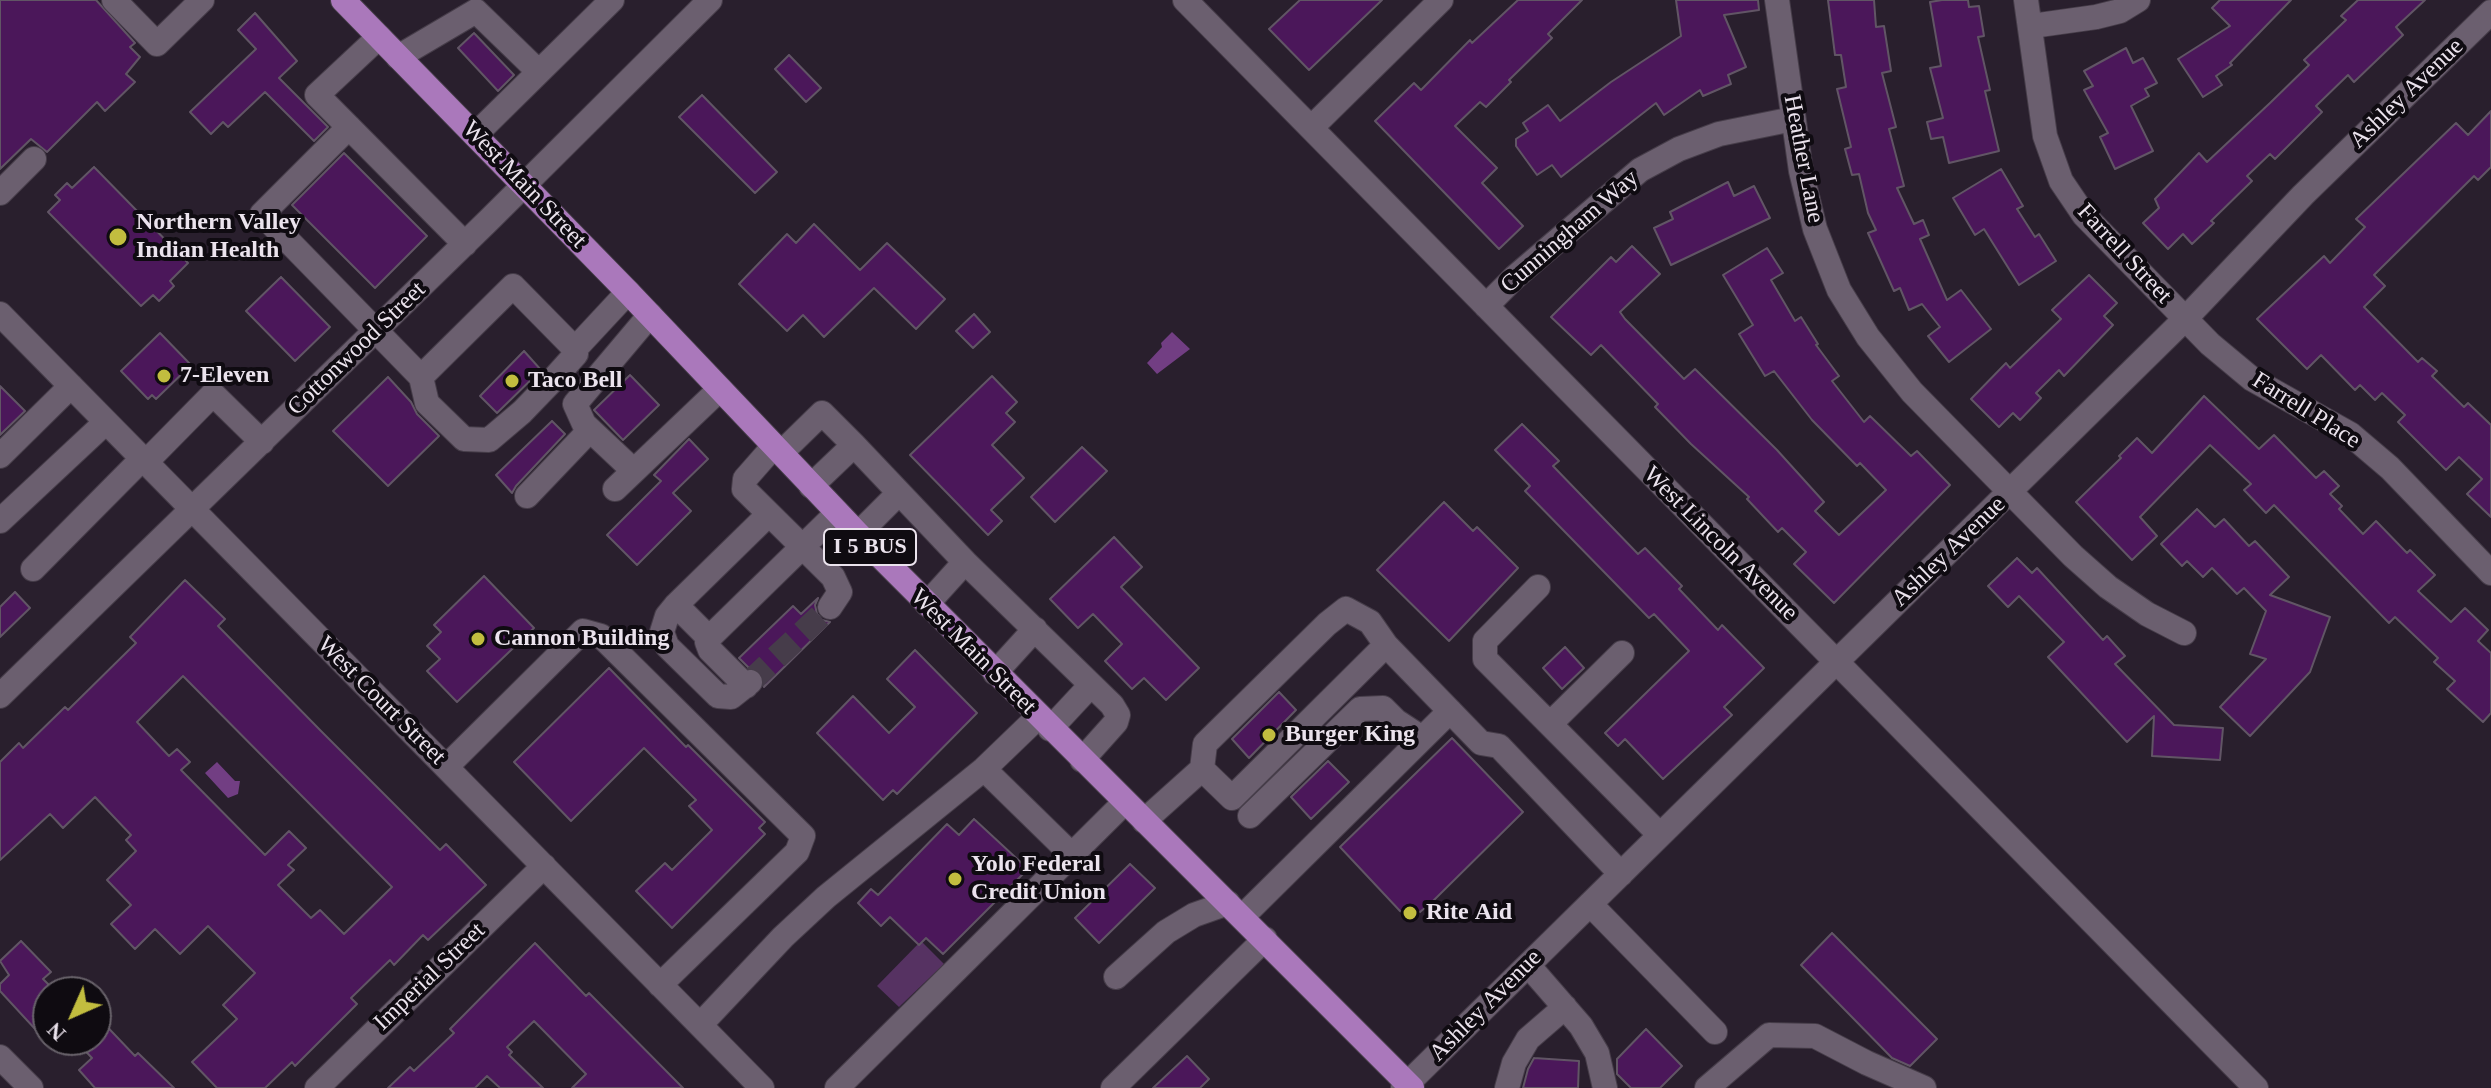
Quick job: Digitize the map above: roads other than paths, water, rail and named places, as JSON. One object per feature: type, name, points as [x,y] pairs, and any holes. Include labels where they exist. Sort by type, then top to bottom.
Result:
[{"type":"main road","name":"West Main Street","points":[[343,0],[628,292],[837,513],[1044,723],[1265,939],[1407,1086]]},
{"type":"street","points":[[114,0],[157,44],[202,0]]},
{"type":"street","points":[[475,135],[612,0]]},
{"type":"street","name":"Cottonwood Street","points":[[0,696],[465,244],[710,0]]},
{"type":"street","name":"West Lincoln Avenue","points":[[1185,0],[2256,1088]]},
{"type":"street","points":[[1311,128],[1441,0]]},
{"type":"street","name":"Heather Lane","points":[[1777,0],[1801,171],[1815,229],[1839,290],[1868,337],[1912,392],[2073,556],[2108,587],[2147,614],[2184,633]]},
{"type":"street","name":"Farrell Street","points":[[2026,0],[2045,136],[2061,181],[2084,215],[2185,319]]},
{"type":"street","points":[[2032,26],[2096,17],[2120,11],[2138,0]]},
{"type":"street","points":[[398,57],[476,11],[539,72]]},
{"type":"street","name":"Ashley Avenue","points":[[1407,1086],[2185,319],[2303,195],[2491,12]]},
{"type":"street","points":[[379,37],[317,95],[465,244]]},
{"type":"street","name":"Cunningham Way","points":[[1486,306],[1515,277],[1640,170],[1679,149],[1719,134],[1793,119]]},
{"type":"street","points":[[349,127],[262,214],[421,377],[427,403],[464,439],[489,440],[522,412],[576,354],[575,349],[513,286],[421,377]]},
{"type":"street","points":[[0,193],[34,159]]},
{"type":"street","points":[[575,349],[628,292]]},
{"type":"street","name":"West Court Street","points":[[0,314],[762,1088]]},
{"type":"street","points":[[634,471],[584,424],[575,404],[650,315]]},
{"type":"street","name":"Farrell Place","points":[[2185,319],[2252,379],[2350,434],[2390,468],[2491,573]]},
{"type":"street","points":[[0,456],[71,386]]},
{"type":"street","points":[[615,489],[720,389]]},
{"type":"street","points":[[33,569],[213,394],[262,442]]},
{"type":"street","points":[[830,607],[839,597],[839,586],[744,489],[743,484],[822,413],[965,562],[1112,705],[1118,715],[1116,722],[1082,760]]},
{"type":"street","points":[[0,521],[106,422]]},
{"type":"street","points":[[527,496],[590,430]]},
{"type":"street","points":[[811,486],[854,445]]},
{"type":"street","points":[[858,534],[899,493]]},
{"type":"street","points":[[769,514],[676,605],[667,616],[662,632],[667,646],[718,696],[731,697],[748,684],[710,650],[709,638],[837,513]]},
{"type":"street","points":[[927,604],[965,562]]},
{"type":"street","points":[[1538,587],[1485,641],[1485,659],[1660,835]]},
{"type":"street","points":[[676,605],[709,638]]},
{"type":"street","points":[[1144,821],[1202,769],[1205,744],[1346,609],[1370,622],[1386,645],[1481,743],[1499,746],[1621,874]]},
{"type":"street","points":[[995,673],[1035,629]]},
{"type":"street","points":[[446,767],[583,631],[601,636],[803,836],[797,852],[660,985]]},
{"type":"street","points":[[1202,769],[1232,798],[1386,645]]},
{"type":"street","points":[[1550,724],[1622,653]]},
{"type":"street","points":[[700,1025],[783,937],[826,897],[1091,685]]},
{"type":"street","points":[[1250,816],[1360,709],[1383,708],[1422,738]]},
{"type":"street","points":[[1116,977],[1166,932],[1194,915],[1235,910],[1450,711]]},
{"type":"street","points":[[984,769],[1072,855]]},
{"type":"street","points":[[837,1088],[1125,802]]},
{"type":"street","name":"Imperial Street","points":[[317,1088],[544,866]]},
{"type":"street","points":[[1590,904],[1715,1032]]},
{"type":"street","points":[[1113,1088],[1265,939]]},
{"type":"street","points":[[1528,965],[1565,1007],[1597,1053],[1605,1088]]},
{"type":"street","points":[[1507,1088],[1514,1063],[1528,1039],[1565,1007]]},
{"type":"street","points":[[1707,1088],[1769,1035],[1815,1036],[1924,1088]]},
{"type":"street","points":[[0,1057],[31,1088]]},
{"type":"tunnel","points":[[750,682],[830,607]]},
{"type":"place","name":"Northern Valley Indian Health","points":[[118,237]]},
{"type":"place","name":"7-Eleven","points":[[164,376]]},
{"type":"place","name":"Taco Bell","points":[[512,381]]},
{"type":"place","name":"Cannon Building","points":[[478,639]]},
{"type":"place","name":"Burger King","points":[[1269,735]]},
{"type":"place","name":"Yolo Federal Credit Union","points":[[955,879]]},
{"type":"place","name":"Rite Aid","points":[[1410,913]]}]
